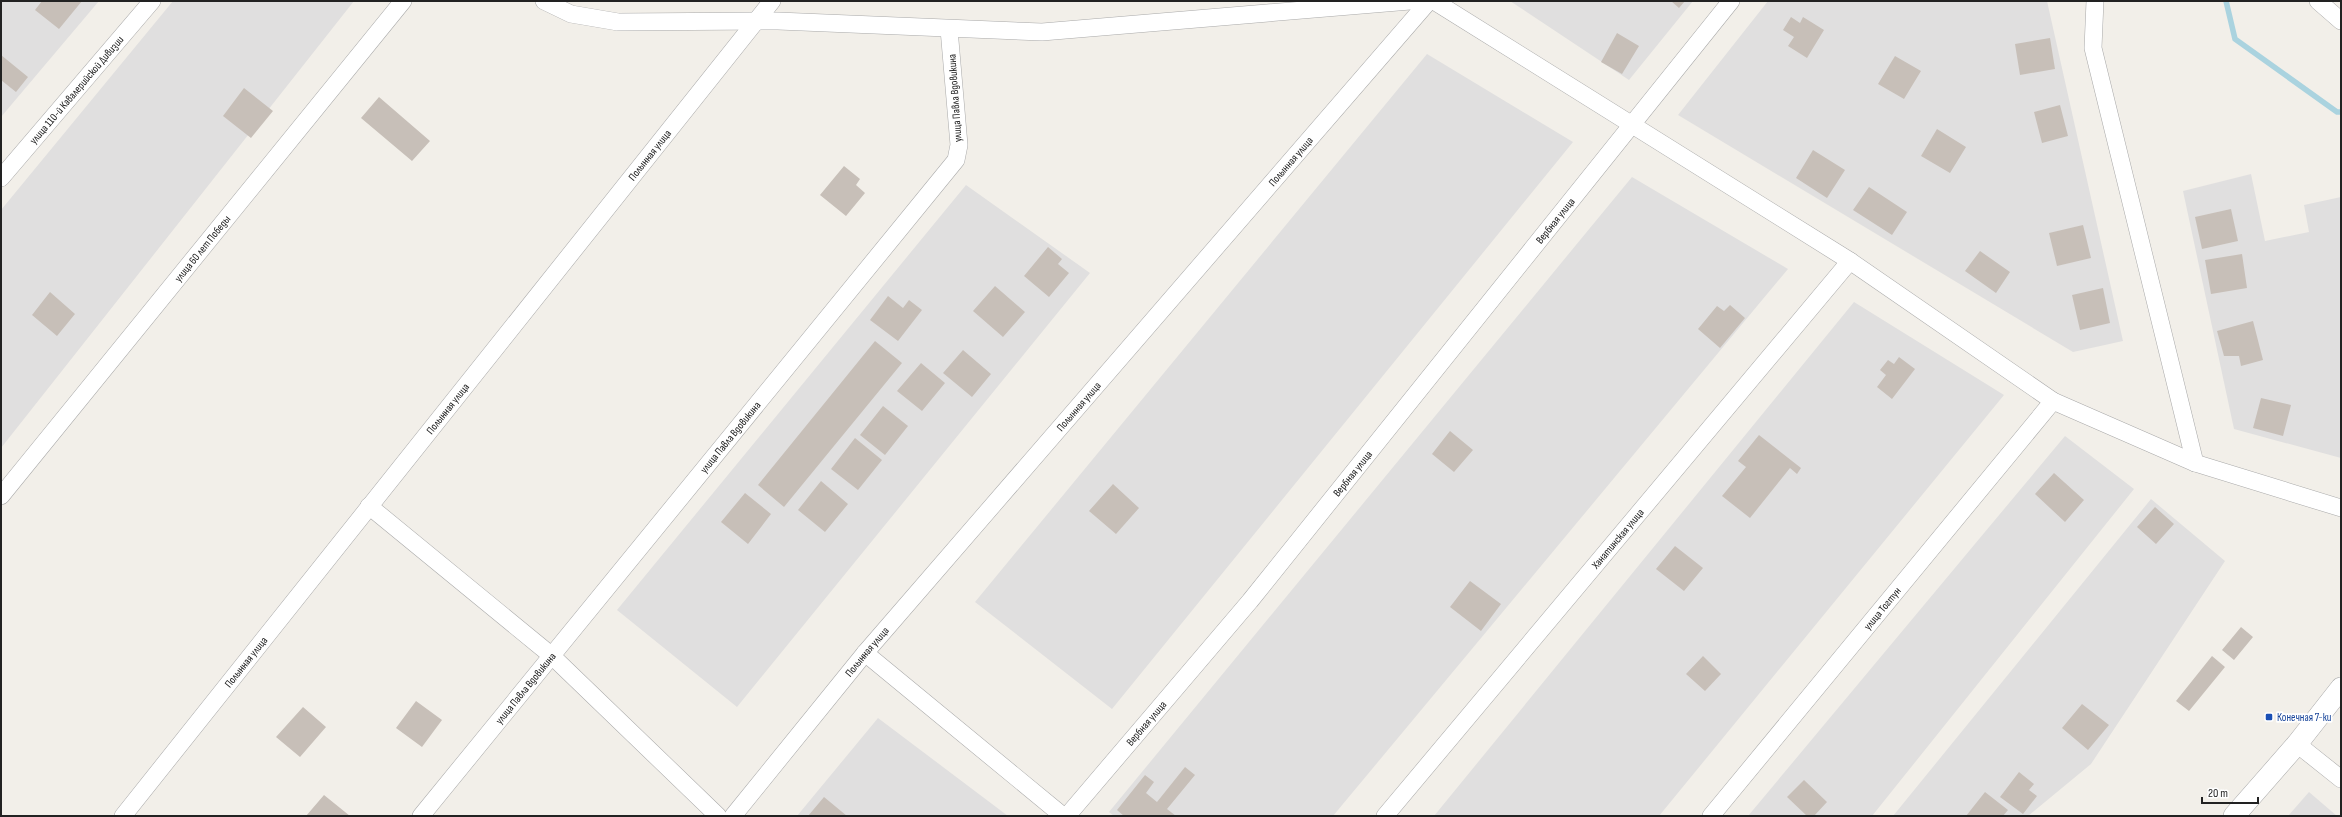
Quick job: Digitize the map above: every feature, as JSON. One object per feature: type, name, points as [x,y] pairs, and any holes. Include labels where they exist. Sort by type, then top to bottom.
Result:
[{"type":"street","name":"улица 110-й Кавалерийской Дивизии","points":[[1,178],[152,1]]},
{"type":"street","name":"улица 60 лет Победы","points":[[1,496],[403,1]]},
{"type":"street","points":[[544,1],[571,14],[618,22],[756,21],[1042,32],[1410,1]]},
{"type":"street","name":"Полынная улица","points":[[123,816],[772,1]]},
{"type":"street","name":"Полынная улица","points":[[733,816],[865,653],[1429,1]]},
{"type":"street","points":[[1434,1],[1850,260],[2053,401],[2195,463],[2341,508]]},
{"type":"street","name":"Вербная улица","points":[[1067,816],[1250,601],[1731,1]]},
{"type":"street","points":[[2095,1],[2094,48],[2195,463]]},
{"type":"street","points":[[2318,1],[2341,21]]},
{"type":"street","name":"улица Павла Вдовикина","points":[[421,816],[956,160],[959,145],[949,29]]},
{"type":"street","name":"Ханатинская улица","points":[[1384,816],[1850,260]]},
{"type":"street","name":"улица Тогтун","points":[[1711,816],[2053,401]]},
{"type":"street","points":[[370,506],[552,656],[718,816]]},
{"type":"street","points":[[865,653],[1063,816]]},
{"type":"street","points":[[2234,816],[2297,744],[2341,688]]},
{"type":"street","points":[[2297,744],[2341,779]]},
{"type":"shaded area","points":[[1,1],[99,1],[1,117]]},
{"type":"shaded area","points":[[173,1],[354,1],[1,448],[1,210]]},
{"type":"shaded area","points":[[1510,1],[1693,1],[1629,80]]},
{"type":"shaded area","points":[[1768,1],[2047,1],[2123,341],[2073,352],[1678,115]]},
{"type":"shaded area","points":[[1427,54],[1573,142],[1112,709],[975,602]]},
{"type":"shaded area","points":[[2251,174],[2265,241],[2309,232],[2304,205],[2341,197],[2341,458],[2234,429],[2183,191]]},
{"type":"shaded area","points":[[1632,177],[1788,269],[1333,816],[1114,816],[1109,812]]},
{"type":"shaded area","points":[[966,185],[1090,273],[737,707],[617,610]]},
{"type":"shaded area","points":[[1854,302],[2004,395],[1659,816],[1434,816]]},
{"type":"shaded area","points":[[2065,436],[2134,489],[1872,816],[1748,816]]},
{"type":"shaded area","points":[[2151,499],[2225,561],[2091,764],[2028,816],[1893,816]]},
{"type":"shaded area","points":[[878,718],[1008,816],[797,816]]},
{"type":"shaded area","points":[[2309,792],[2337,816],[2288,816]]},
{"type":"building","points":[[42,1],[82,1],[59,29],[35,10]]},
{"type":"building","points":[[1671,1],[1685,1],[1679,8]]},
{"type":"building","points":[[1791,17],[1800,23],[1803,17],[1824,30],[1807,58],[1788,46],[1794,37],[1783,30]]},
{"type":"building","points":[[1617,33],[1639,46],[1622,74],[1601,62]]},
{"type":"building","points":[[2050,38],[2055,69],[2020,75],[2015,44]]},
{"type":"building","points":[[1,55],[28,77],[16,92],[1,80]]},
{"type":"building","points":[[1895,56],[1921,71],[1904,99],[1878,84]]},
{"type":"building","points":[[244,88],[273,111],[251,138],[223,116]]},
{"type":"building","points":[[379,97],[430,141],[412,161],[361,118]]},
{"type":"building","points":[[2060,105],[2068,136],[2042,143],[2034,112]]},
{"type":"building","points":[[1937,129],[1966,147],[1950,173],[1921,156]]},
{"type":"building","points":[[1813,150],[1845,170],[1827,198],[1796,178]]},
{"type":"building","points":[[844,166],[860,179],[856,185],[865,193],[846,216],[820,195]]},
{"type":"building","points":[[1869,187],[1907,212],[1892,235],[1853,210]]},
{"type":"building","points":[[2231,209],[2238,241],[2202,249],[2195,217]]},
{"type":"building","points":[[2083,225],[2091,258],[2057,266],[2049,233]]},
{"type":"building","points":[[1048,247],[1062,259],[1058,264],[1069,273],[1049,297],[1024,276]]},
{"type":"building","points":[[1980,251],[2010,272],[1996,293],[1965,271]]},
{"type":"building","points":[[2242,254],[2247,288],[2211,294],[2205,260]]},
{"type":"building","points":[[995,286],[1025,312],[1003,337],[973,311]]},
{"type":"building","points":[[2103,288],[2110,323],[2080,330],[2072,295]]},
{"type":"building","points":[[50,292],[75,314],[57,336],[32,315]]},
{"type":"building","points":[[888,296],[903,308],[909,300],[922,310],[898,341],[870,320]]},
{"type":"building","points":[[1730,305],[1745,318],[1720,348],[1698,329],[1717,306],[1724,311]]},
{"type":"building","points":[[2253,321],[2263,360],[2241,366],[2239,356],[2224,356],[2217,331]]},
{"type":"building","points":[[875,341],[902,363],[784,507],[758,485]]},
{"type":"building","points":[[963,350],[991,374],[972,397],[943,373]]},
{"type":"building","points":[[1899,357],[1915,369],[1892,399],[1877,387],[1886,375],[1880,370],[1888,360],[1894,364]]},
{"type":"building","points":[[921,363],[945,383],[922,411],[897,391]]},
{"type":"building","points":[[2261,398],[2291,405],[2283,436],[2253,428]]},
{"type":"building","points":[[883,406],[908,426],[885,455],[860,435]]},
{"type":"building","points":[[1450,431],[1473,450],[1454,472],[1432,454]]},
{"type":"building","points":[[1759,435],[1801,468],[1797,474],[1790,468],[1750,518],[1722,496],[1746,467],[1738,461]]},
{"type":"building","points":[[855,438],[882,460],[858,490],[831,469]]},
{"type":"building","points":[[2054,473],[2084,500],[2065,522],[2035,494]]},
{"type":"building","points":[[821,481],[848,504],[825,532],[798,510]]},
{"type":"building","points":[[1113,484],[1139,508],[1116,534],[1089,511]]},
{"type":"building","points":[[745,493],[771,514],[748,544],[721,522]]},
{"type":"building","points":[[2155,507],[2174,524],[2156,544],[2137,527]]},
{"type":"building","points":[[1675,546],[1703,568],[1684,591],[1656,569]]},
{"type":"building","points":[[1470,581],[1501,604],[1481,631],[1450,607]]},
{"type":"building","points":[[2241,627],[2253,637],[2234,660],[2222,650]]},
{"type":"building","points":[[1703,656],[1721,674],[1705,691],[1686,674]]},
{"type":"building","points":[[2212,656],[2225,667],[2189,711],[2176,701]]},
{"type":"building","points":[[416,701],[442,720],[422,747],[396,728]]},
{"type":"building","points":[[2082,704],[2109,725],[2088,750],[2062,728]]},
{"type":"building","points":[[303,707],[326,727],[300,757],[276,737]]},
{"type":"building","points":[[1185,767],[1195,775],[1167,809],[1176,816],[1124,816],[1117,810],[1145,775],[1154,782],[1146,793],[1157,802]]},
{"type":"building","points":[[2019,772],[2034,784],[2029,790],[2037,796],[2023,814],[2000,797]]},
{"type":"building","points":[[1804,780],[1827,802],[1814,816],[1807,816],[1787,797]]},
{"type":"building","points":[[1985,792],[2008,810],[2003,816],[1966,816]]},
{"type":"building","points":[[324,795],[350,816],[306,816]]},
{"type":"building","points":[[824,797],[847,816],[808,816]]},
{"type":"waterway","points":[[2226,1],[2235,39],[2337,112],[2341,112]]},
{"type":"place","name":"Конечная 7-ки","points":[[2269,717]]}]
